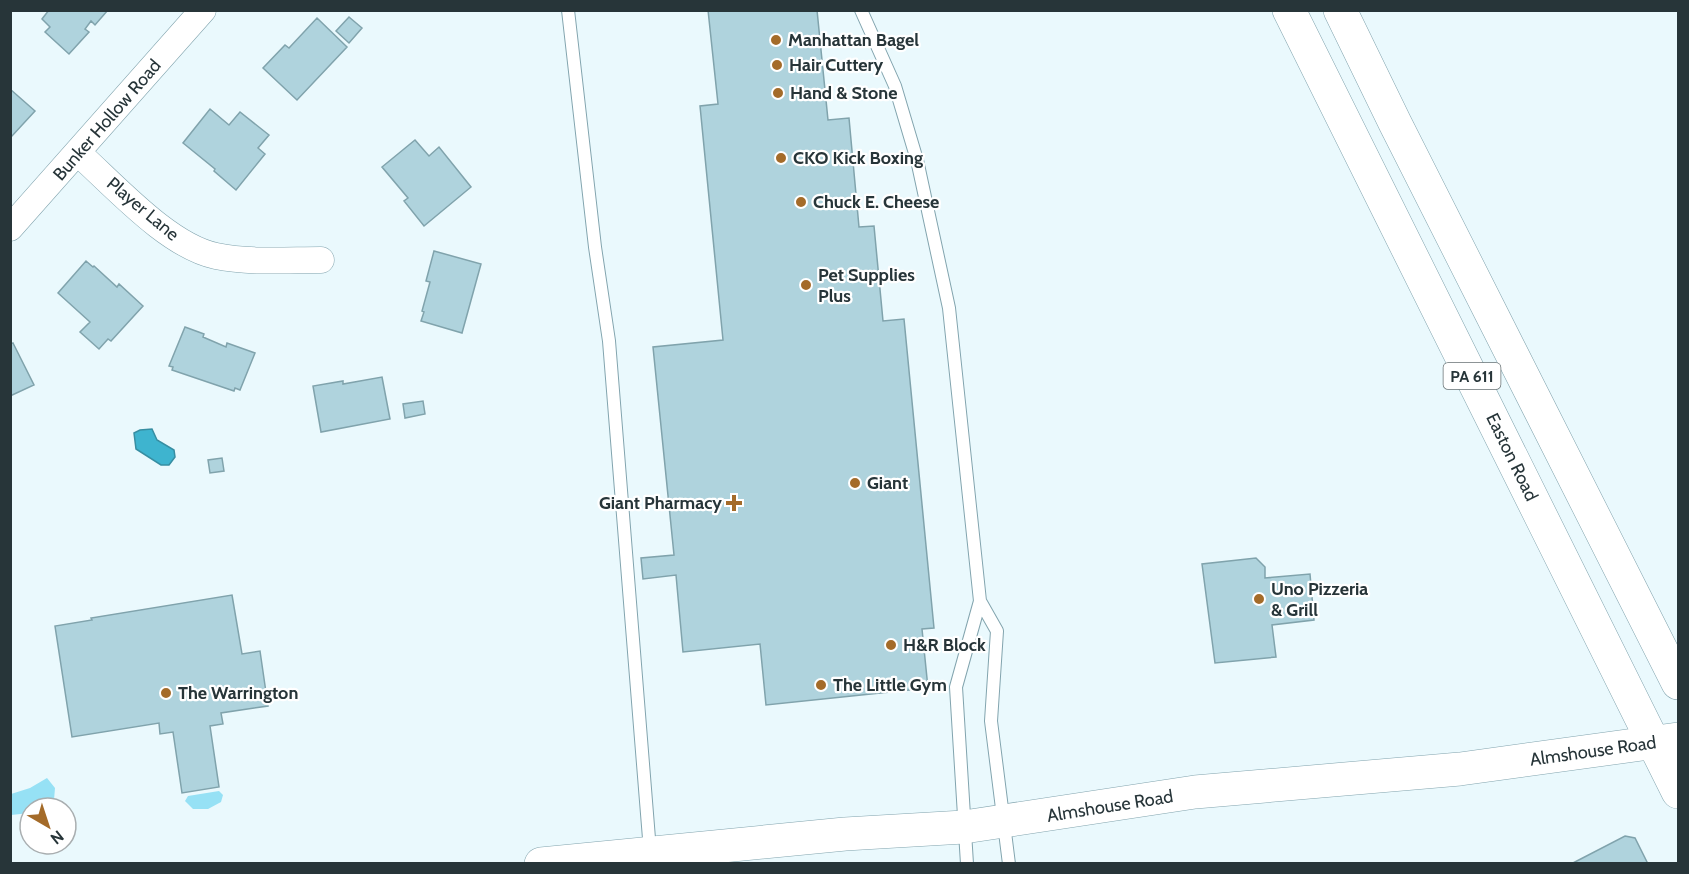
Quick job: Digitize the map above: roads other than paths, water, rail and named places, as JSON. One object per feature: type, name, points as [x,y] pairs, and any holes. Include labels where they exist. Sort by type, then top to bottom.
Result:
[{"type":"main road","name":"Easton Road","points":[[1289,10],[1666,741]]},
{"type":"main road","name":"PA 611","points":[[1340,10],[1678,683]]},
{"type":"main road","name":"Almshouse Road","points":[[541,864],[845,834],[964,827],[1195,792],[1460,769],[1666,741]]},
{"type":"main road","name":"PA 611","points":[[1666,741],[1678,792]]},
{"type":"street","name":"Bunker Hollow Road","points":[[10,228],[202,10]]},
{"type":"street","name":"Player Lane","points":[[78,153],[167,233],[189,247],[215,256],[241,259],[321,260]]},
{"type":"lane","points":[[568,10],[593,236],[609,341],[651,853]]},
{"type":"lane","points":[[861,10],[895,86],[917,160],[949,308],[980,601],[956,687],[967,864]]},
{"type":"lane","points":[[980,601],[997,632],[991,720],[1009,864]]},
{"type":"place","name":"Manhattan Bagel","points":[[776,40]]},
{"type":"place","name":"Hair Cuttery","points":[[777,65]]},
{"type":"place","name":"Hand & Stone","points":[[778,93]]},
{"type":"place","name":"CKO Kick Boxing","points":[[781,158]]},
{"type":"place","name":"Chuck E. Cheese","points":[[801,202]]},
{"type":"place","name":"Pet Supplies Plus","points":[[806,285]]},
{"type":"place","name":"Giant","points":[[855,483]]},
{"type":"place","name":"Giant Pharmacy","points":[[734,503]]},
{"type":"place","name":"Uno Pizzeria & Grill","points":[[1259,599]]},
{"type":"place","name":"H&R Block","points":[[891,645]]},
{"type":"place","name":"The Little Gym","points":[[821,685]]},
{"type":"place","name":"The Warrington","points":[[166,693]]}]
